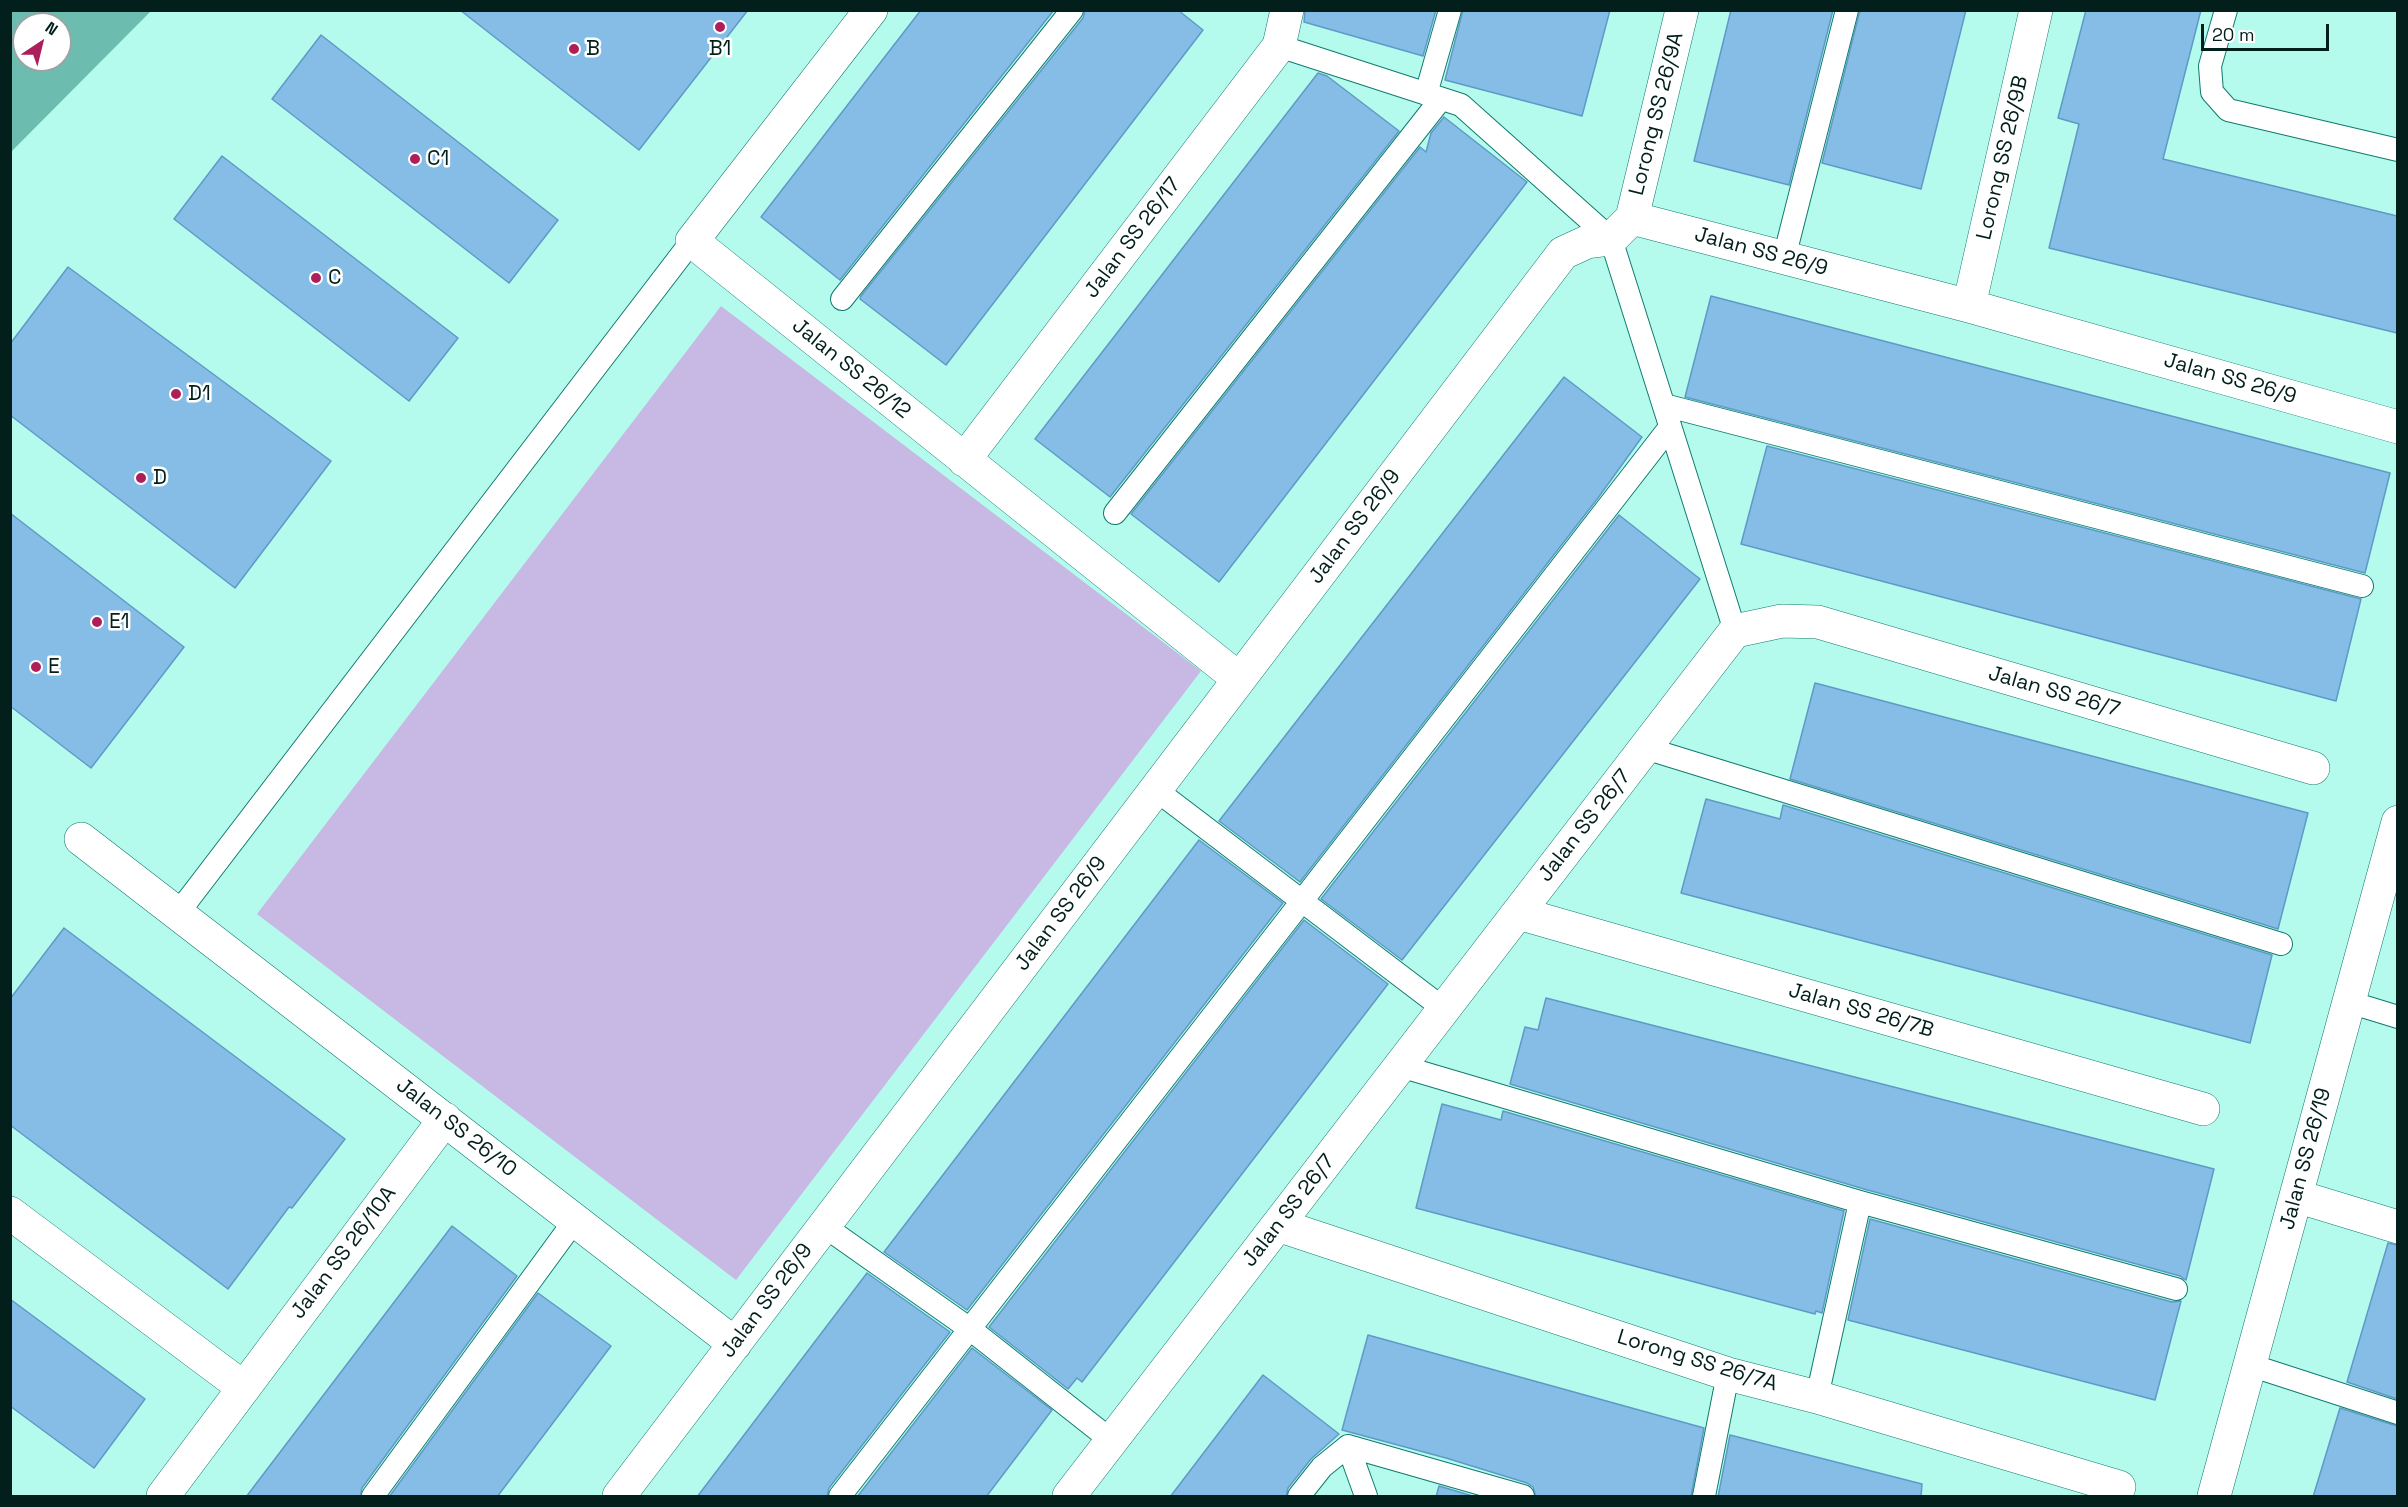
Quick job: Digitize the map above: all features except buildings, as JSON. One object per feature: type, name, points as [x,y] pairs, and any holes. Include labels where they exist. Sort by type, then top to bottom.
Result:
[{"type":"street","points":[[692,241],[871,10]]},
{"type":"street","name":"Jalan SS 26/17","points":[[964,460],[1279,46],[1287,10]]},
{"type":"street","name":"Lorong SS 26/9A","points":[[1621,228],[1682,10]]},
{"type":"street","name":"Lorong SS 26/9B","points":[[1969,306],[2036,10]]},
{"type":"street","name":"Jalan SS 26/9","points":[[619,1497],[1563,253],[1621,228],[1784,258],[1969,306],[2397,427]]},
{"type":"street","name":"Jalan SS 26/12","points":[[692,241],[1239,679]]},
{"type":"street","name":"Jalan SS 26/7","points":[[1069,1497],[1735,631],[1782,621],[1818,622],[2313,768]]},
{"type":"street","name":"Jalan SS 26/19","points":[[2214,1497],[2397,823]]},
{"type":"street","name":"Jalan SS 26/10","points":[[81,839],[735,1344]]},
{"type":"street","name":"Jalan SS 26/7B","points":[[1518,913],[2203,1109]]},
{"type":"street","name":"Jalan SS 26/10A","points":[[163,1497],[445,1119]]},
{"type":"street","points":[[2296,1196],[2397,1227]]},
{"type":"street","points":[[10,1214],[244,1388]]},
{"type":"street","name":"Lorong SS 26/7A","points":[[1278,1225],[1728,1374],[1817,1397],[2119,1487]]},
{"type":"lane","points":[[842,299],[1072,10]]},
{"type":"lane","points":[[1115,513],[1434,96],[1450,10]]},
{"type":"lane","points":[[1784,258],[1847,10]]},
{"type":"lane","points":[[2226,10],[2210,66],[2212,92],[2228,110],[2397,150]]},
{"type":"lane","points":[[1279,46],[1461,105],[1621,228],[1670,427],[1735,631]]},
{"type":"lane","points":[[178,913],[692,241]]},
{"type":"lane","points":[[1664,405],[2362,586]]},
{"type":"lane","points":[[840,1497],[1670,427]]},
{"type":"lane","points":[[1645,748],[2281,944]]},
{"type":"lane","points":[[1156,790],[1444,1009]]},
{"type":"lane","points":[[2349,1002],[2397,1017]]},
{"type":"lane","points":[[1400,1066],[1860,1202],[2176,1289]]},
{"type":"lane","points":[[1817,1397],[1860,1202]]},
{"type":"lane","points":[[373,1497],[575,1220]]},
{"type":"lane","points":[[824,1226],[970,1329],[1112,1440]]},
{"type":"lane","points":[[2250,1365],[2397,1413]]},
{"type":"lane","points":[[1704,1497],[1728,1374]]},
{"type":"lane","points":[[1299,1497],[1322,1467],[1348,1446]]},
{"type":"lane","points":[[1348,1446],[1366,1497]]},
{"type":"lane","points":[[1348,1446],[1523,1497]]},
{"type":"shaded area","points":[[721,306],[1201,671],[736,1280],[257,914]]},
{"type":"water","points":[[10,11],[151,11],[11,152]]},
{"type":"place","name":"B1","points":[[720,27]]},
{"type":"place","name":"B","points":[[574,49]]},
{"type":"place","name":"C1","points":[[415,159]]},
{"type":"place","name":"C","points":[[316,278]]},
{"type":"place","name":"D1","points":[[176,394]]},
{"type":"place","name":"D","points":[[141,478]]},
{"type":"place","name":"E1","points":[[97,622]]},
{"type":"place","name":"E","points":[[36,667]]}]
